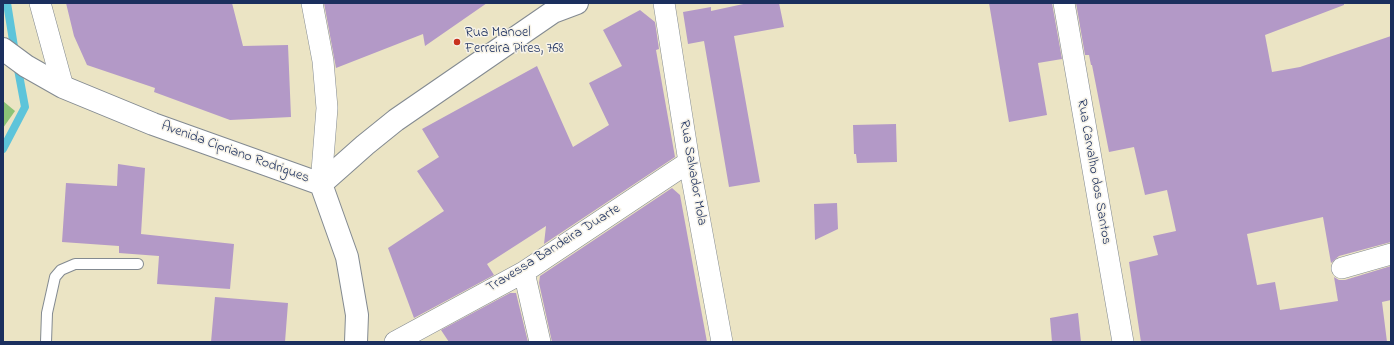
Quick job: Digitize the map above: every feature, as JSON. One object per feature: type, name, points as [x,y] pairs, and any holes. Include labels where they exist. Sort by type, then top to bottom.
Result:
[{"type":"main road","points":[[321,184],[396,120],[553,8],[577,3]]},
{"type":"main road","name":"Avenida Cipriano Rodrigues","points":[[3,49],[26,66],[63,87],[153,124],[321,184],[347,257],[357,315],[356,342]]},
{"type":"street","points":[[40,3],[63,87]]},
{"type":"street","points":[[312,3],[323,61],[327,108],[321,184]]},
{"type":"street","name":"Rua Salvador Mola","points":[[664,3],[689,162],[722,342]]},
{"type":"street","name":"Rua Carvalho dos Santos","points":[[1064,3],[1122,342]]},
{"type":"street","name":"Travessa Bandeira Duarte","points":[[395,342],[524,272],[689,162]]},
{"type":"street","points":[[1342,268],[1391,254]]},
{"type":"street","points":[[524,272],[540,342]]},
{"type":"lane","points":[[46,342],[47,313],[55,277],[61,270],[74,264],[138,264]]},
{"type":"green space","points":[[3,101],[15,111],[3,128]]},
{"type":"building","points":[[66,3],[232,3],[243,46],[288,45],[291,117],[230,120],[154,92],[155,88],[87,65],[74,36]]},
{"type":"building","points":[[324,3],[487,3],[425,46],[423,34],[336,68]]},
{"type":"building","points":[[748,3],[779,3],[784,27],[734,36],[760,182],[729,187],[704,41],[688,44],[683,12],[711,7],[711,11]]},
{"type":"building","points":[[989,3],[1052,3],[1062,59],[1038,63],[1047,115],[1009,122]]},
{"type":"building","points":[[1076,3],[1344,3],[1344,5],[1265,35],[1272,72],[1300,67],[1391,36],[1391,242],[1339,256],[1331,263],[1323,217],[1247,234],[1257,285],[1275,282],[1280,310],[1338,301],[1334,277],[1339,280],[1345,280],[1391,266],[1391,300],[1382,302],[1387,342],[1141,342],[1129,262],[1158,255],[1153,236],[1176,231],[1167,190],[1145,195],[1134,147],[1109,152],[1092,65],[1089,55],[1085,55]]},
{"type":"building","points":[[640,10],[655,22],[659,49],[656,50],[675,157],[544,244],[546,226],[487,264],[494,275],[414,318],[388,248],[444,211],[417,171],[439,157],[422,129],[537,66],[573,147],[609,125],[589,83],[622,66],[603,30]]},
{"type":"building","points":[[896,124],[897,162],[857,163],[856,154],[854,154],[853,125]]},
{"type":"building","points":[[118,164],[145,168],[141,234],[234,244],[230,289],[157,284],[159,256],[119,253],[119,246],[62,242],[66,183],[117,186]]},
{"type":"building","points":[[672,188],[680,195],[707,342],[552,342],[539,283],[540,276]]},
{"type":"building","points":[[837,203],[838,229],[815,240],[814,204]]},
{"type":"building","points":[[510,293],[516,293],[528,342],[449,342],[441,330]]},
{"type":"building","points":[[215,297],[288,303],[285,342],[211,342]]},
{"type":"building","points":[[1078,313],[1081,342],[1052,342],[1050,318]]},
{"type":"waterway","points":[[7,3],[15,53]]},
{"type":"waterway","points":[[3,149],[25,107],[17,64]]},
{"type":"place","name":"Rua Manoel Ferreira Pires, 768","points":[[457,42]]}]
